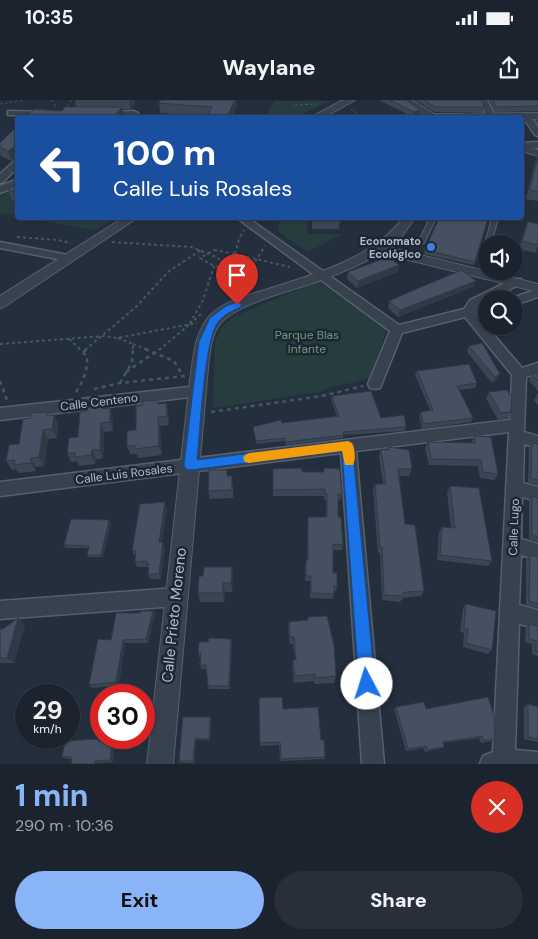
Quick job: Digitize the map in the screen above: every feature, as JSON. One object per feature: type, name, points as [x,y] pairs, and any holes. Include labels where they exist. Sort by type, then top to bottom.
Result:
[{"type":"street","points":[[406,100],[430,115]]},
{"type":"street","points":[[483,100],[490,115]]},
{"type":"street","points":[[321,115],[343,104]]},
{"type":"street","points":[[11,113],[61,114]]},
{"type":"street","points":[[91,114],[112,115]]},
{"type":"street","points":[[526,116],[538,116]]},
{"type":"street","points":[[526,116],[538,133]]},
{"type":"street","points":[[0,180],[15,164]]},
{"type":"street","points":[[0,190],[15,183]]},
{"type":"street","points":[[0,303],[128,220]]},
{"type":"street","points":[[246,220],[318,276],[397,330],[478,310]]},
{"type":"street","points":[[208,317],[230,308],[236,297],[259,297],[318,276],[379,249],[392,239],[407,220]]},
{"type":"street","points":[[0,245],[68,258]]},
{"type":"street","points":[[379,249],[538,288]]},
{"type":"street","points":[[468,312],[474,303],[517,282]]},
{"type":"street","points":[[523,298],[538,293]]},
{"type":"street","points":[[468,312],[519,374],[538,368]]},
{"type":"street","name":"Calle Prieto Moreno","points":[[160,764],[190,465],[208,317]]},
{"type":"street","points":[[375,384],[397,330]]},
{"type":"street","name":"Calle Lugo","points":[[498,762],[510,612],[519,374]]},
{"type":"street","name":"Calle Centeno","points":[[1,417],[198,391]]},
{"type":"street","points":[[516,431],[538,442]]},
{"type":"street","name":"Calle Luis Rosales","points":[[0,489],[348,446],[516,431]]},
{"type":"street","points":[[348,446],[373,764]]},
{"type":"street","points":[[515,488],[538,494]]},
{"type":"street","points":[[513,545],[538,552]]},
{"type":"street","points":[[0,610],[176,596]]},
{"type":"street","points":[[510,612],[538,619]]},
{"type":"street","points":[[498,762],[538,763]]},
{"type":"lane","points":[[421,243],[432,220]]},
{"type":"lane","points":[[490,235],[494,220]]},
{"type":"path","points":[[0,104],[25,100]]},
{"type":"path","points":[[61,114],[72,100]]},
{"type":"path","points":[[295,105],[343,104],[360,115]]},
{"type":"path","points":[[235,270],[235,254],[246,220]]},
{"type":"path","points":[[15,237],[58,240],[84,247]]},
{"type":"path","points":[[236,297],[245,282],[246,276],[270,238]]},
{"type":"path","points":[[96,240],[128,244],[183,245],[207,252],[230,264],[235,270]]},
{"type":"path","points":[[83,352],[104,336],[136,306],[168,272],[201,250]]},
{"type":"path","points":[[259,297],[246,276],[235,270],[214,266],[200,258],[207,252],[214,250],[257,258],[318,276]]},
{"type":"path","points":[[189,325],[203,300],[214,266]]},
{"type":"path","points":[[117,338],[189,325],[208,317]]},
{"type":"path","points":[[126,372],[155,353],[189,325],[208,317]]},
{"type":"path","points":[[0,344],[104,336],[117,338],[174,361],[183,376]]},
{"type":"path","points":[[69,339],[88,356],[88,366],[84,380],[75,393]]},
{"type":"path","points":[[120,383],[132,362],[133,344]]},
{"type":"path","points":[[0,381],[7,400],[1,417]]},
{"type":"path","points":[[197,414],[322,396],[375,384]]},
{"type":"green space","points":[[274,101],[331,101],[300,115],[267,115]]},
{"type":"green space","points":[[15,188],[15,216],[0,213],[0,196]]},
{"type":"green space","points":[[36,220],[112,220],[94,230]]},
{"type":"green space","points":[[279,220],[307,220],[307,234],[343,234],[307,252],[278,231]]},
{"type":"green space","name":"Parque Blas Infante","points":[[318,281],[387,329],[370,377],[320,392],[213,408],[215,342],[222,326],[235,316]]},
{"type":"building","points":[[76,100],[131,100],[129,102],[75,102]]},
{"type":"building","points":[[161,100],[235,100],[228,115],[208,115],[212,107],[159,103]]},
{"type":"building","points":[[390,100],[406,100],[420,110],[414,112]]},
{"type":"building","points":[[424,100],[481,100],[484,107],[435,107]]},
{"type":"building","points":[[493,100],[538,100],[538,106],[496,107]]},
{"type":"building","points":[[65,107],[122,107],[115,115],[28,115],[34,109],[62,111]]},
{"type":"building","points":[[15,128],[15,147],[8,151],[0,147],[0,143]]},
{"type":"building","points":[[538,155],[538,192],[530,190]]},
{"type":"building","points":[[15,186],[15,192],[8,189]]},
{"type":"building","points":[[438,220],[487,220],[483,235],[478,235],[478,252],[475,262],[425,250]]},
{"type":"building","points":[[528,222],[538,224],[538,245],[523,241]]},
{"type":"building","points":[[388,257],[399,265],[358,281],[348,272]]},
{"type":"building","points":[[462,270],[476,281],[400,310],[389,301],[421,287]]},
{"type":"building","points":[[482,343],[500,374],[495,377],[469,346]]},
{"type":"building","points":[[469,364],[477,383],[457,386],[473,418],[423,424],[421,412],[433,410],[417,371]]},
{"type":"building","points":[[538,373],[538,381],[532,374]]},
{"type":"building","points":[[507,390],[510,395],[512,394],[511,412],[501,413],[489,392]]},
{"type":"building","points":[[371,391],[381,418],[404,415],[406,427],[343,432],[344,435],[286,442],[285,438],[256,441],[253,427],[281,420],[282,423],[339,416],[332,396]]},
{"type":"building","points":[[158,400],[158,404],[166,403],[167,416],[158,417],[159,446],[135,449],[135,445],[127,446],[127,431],[136,430],[136,406],[143,405],[143,401]]},
{"type":"building","points":[[103,405],[103,409],[110,408],[110,422],[101,423],[100,450],[92,450],[91,455],[75,457],[75,453],[67,453],[69,438],[78,437],[80,412],[87,411],[88,407]]},
{"type":"building","points":[[47,412],[46,416],[54,415],[52,429],[43,430],[39,457],[31,458],[31,463],[14,465],[15,460],[6,461],[9,445],[19,444],[23,419],[30,418],[31,413]]},
{"type":"building","points":[[474,436],[491,437],[498,474],[483,472],[481,460],[431,459],[428,442],[475,443]]},
{"type":"building","points":[[532,443],[538,444],[538,480],[531,478]]},
{"type":"building","points":[[388,447],[409,450],[412,469],[398,469],[405,524],[415,525],[424,591],[406,592],[403,593],[403,596],[384,595],[382,547],[380,547],[375,484],[386,484],[381,449],[389,450]]},
{"type":"building","points":[[302,468],[302,472],[324,472],[324,468],[340,469],[342,494],[338,494],[338,517],[341,517],[343,545],[333,544],[333,573],[337,573],[337,586],[334,586],[334,594],[311,593],[311,576],[306,576],[308,517],[327,517],[327,494],[325,494],[325,489],[273,490],[273,469]]},
{"type":"building","points":[[209,470],[227,470],[227,476],[232,476],[232,490],[208,491]]},
{"type":"building","points":[[450,486],[479,488],[492,561],[440,555],[442,527],[455,528]]},
{"type":"building","points":[[532,496],[538,498],[538,537],[532,535]]},
{"type":"building","points":[[165,502],[159,542],[163,542],[159,574],[148,574],[149,564],[146,564],[147,561],[135,562],[136,551],[132,551],[140,504]]},
{"type":"building","points":[[71,519],[109,520],[101,555],[87,555],[89,546],[64,545]]},
{"type":"building","points":[[530,555],[538,557],[538,604],[529,601]]},
{"type":"building","points":[[204,567],[232,567],[231,583],[223,583],[223,593],[198,593],[199,576],[203,576]]},
{"type":"building","points":[[466,604],[496,611],[492,650],[466,643],[468,629],[464,628]]},
{"type":"building","points":[[141,611],[153,611],[146,639],[123,640],[116,682],[89,685],[98,639],[111,640],[116,613],[140,613]]},
{"type":"building","points":[[327,616],[334,645],[336,676],[316,678],[315,674],[295,676],[293,660],[296,660],[294,637],[290,637],[289,622],[308,620],[308,617]]},
{"type":"building","points":[[18,618],[7,658],[0,658],[0,629],[3,629]]},
{"type":"building","points":[[529,624],[538,626],[538,652],[536,651],[536,641],[529,639]]},
{"type":"building","points":[[209,638],[231,639],[229,686],[208,686],[206,665],[200,665],[201,653],[198,653],[199,642],[208,642]]},
{"type":"building","points":[[282,697],[283,709],[318,707],[321,740],[324,740],[325,757],[281,759],[280,742],[260,743],[259,698]]},
{"type":"building","points":[[488,697],[494,716],[495,739],[484,741],[482,736],[443,742],[444,747],[427,750],[426,746],[408,749],[396,707],[424,702],[426,709]]},
{"type":"building","points":[[528,704],[538,707],[538,739],[528,737]]},
{"type":"building","points":[[183,717],[210,717],[209,739],[195,738],[193,761],[179,761]]},
{"type":"building","points":[[90,739],[90,749],[111,749],[110,760],[95,761],[95,764],[71,764],[72,757],[62,757],[64,749],[80,749],[80,740]]},
{"type":"slow traffic","points":[[249,458],[348,446],[349,461]]},
{"type":"place","name":"Economato Ecológico","points":[[431,247]]},
{"type":"route","points":[[237,305],[214,320],[204,342],[190,465],[348,446],[367,684]]}]
